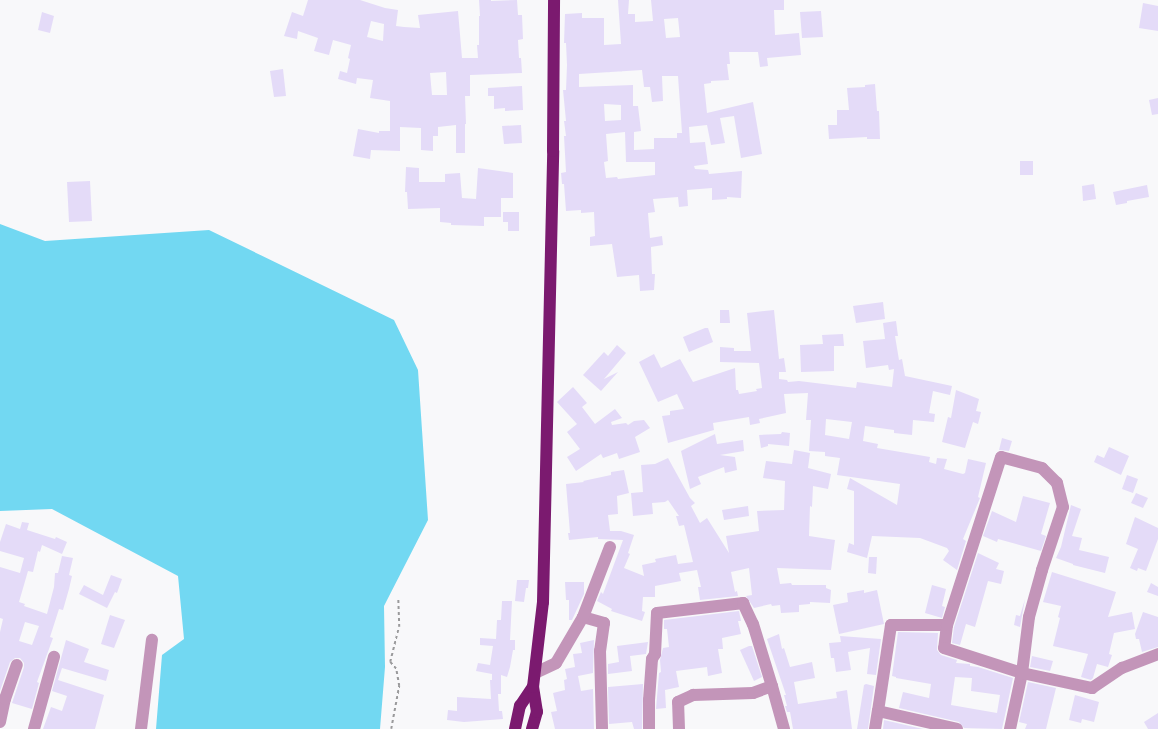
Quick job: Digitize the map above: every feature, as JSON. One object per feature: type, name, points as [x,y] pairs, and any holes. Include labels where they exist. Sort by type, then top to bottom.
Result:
[{"type":"highway","points":[[532,729],[537,712],[533,687],[543,602],[553,151],[554,0]]},
{"type":"highway","points":[[515,729],[520,706],[533,687]]},
{"type":"street","points":[[1010,729],[1022,673],[1029,617],[1063,507],[1057,483],[1042,468],[1001,457],[947,625],[944,648],[1022,673],[1092,688],[1122,668],[1158,654]]},
{"type":"street","points":[[535,673],[556,663],[582,617],[610,547]]},
{"type":"street","points":[[648,729],[652,659],[655,654],[657,613],[743,603],[753,624],[784,729]]},
{"type":"street","points":[[582,617],[604,623],[600,651],[602,729]]},
{"type":"street","points":[[875,729],[891,625],[947,625]]},
{"type":"street","points":[[141,729],[152,640]]},
{"type":"street","points":[[34,729],[54,657]]},
{"type":"street","points":[[0,722],[17,665]]},
{"type":"street","points":[[679,729],[678,702],[693,695],[753,693],[772,686]]},
{"type":"street","points":[[878,711],[957,729]]},
{"type":"path","points":[[391,729],[399,686],[396,669],[390,662],[399,626],[398,599]]},
{"type":"water","points":[[0,224],[45,241],[209,230],[394,320],[418,370],[428,520],[384,606],[385,667],[380,729],[156,729],[162,655],[184,639],[178,576],[52,509],[0,511]]},
{"type":"building","points":[[308,0],[360,0],[385,8],[398,10],[396,26],[404,27],[420,28],[418,15],[458,11],[462,58],[478,58],[477,45],[479,45],[480,16],[479,0],[517,0],[518,15],[522,15],[523,39],[518,40],[522,73],[470,75],[470,96],[465,96],[465,153],[456,153],[456,125],[438,127],[438,136],[433,136],[433,151],[421,150],[421,128],[400,127],[400,151],[371,150],[370,159],[353,156],[358,129],[379,133],[379,131],[390,131],[390,101],[370,98],[373,80],[357,78],[356,84],[338,79],[340,71],[347,73],[351,45],[333,40],[329,55],[314,51],[318,38],[298,31],[297,39],[284,36],[292,12],[303,16]],"holes":[[[371,21],[384,24],[383,41],[367,37]],[[446,72],[447,95],[432,95],[430,73]]]},
{"type":"building","points":[[618,0],[629,0],[628,14],[635,14],[635,22],[653,21],[651,0],[784,0],[784,10],[774,10],[775,35],[799,33],[801,55],[767,58],[768,66],[760,67],[758,52],[729,52],[730,64],[727,64],[729,80],[711,81],[711,83],[704,84],[707,113],[753,102],[762,154],[741,158],[734,116],[720,118],[725,143],[711,145],[707,125],[689,127],[690,143],[705,142],[708,164],[694,166],[695,169],[708,170],[709,174],[742,171],[741,198],[727,197],[727,199],[712,200],[712,188],[687,190],[688,206],[679,207],[678,197],[653,199],[655,212],[648,213],[650,238],[662,236],[663,245],[651,247],[652,274],[655,274],[654,290],[640,291],[639,275],[617,277],[612,244],[590,246],[590,237],[595,236],[594,212],[581,213],[581,210],[566,211],[564,184],[562,184],[561,173],[566,172],[564,136],[566,136],[564,121],[566,121],[563,90],[566,90],[567,65],[566,43],[564,43],[565,14],[582,13],[582,18],[604,18],[604,45],[621,44]],"holes":[[[678,18],[680,37],[666,38],[664,19]],[[642,70],[644,87],[650,87],[652,102],[663,101],[662,76],[678,76],[682,133],[677,133],[677,138],[654,138],[654,149],[634,150],[634,132],[641,131],[638,106],[633,106],[633,85],[579,87],[579,74]],[[604,104],[621,105],[621,120],[605,121]],[[625,132],[626,162],[655,162],[655,175],[618,179],[617,177],[606,178],[604,162],[608,161],[606,134]]]},
{"type":"building","points":[[1143,3],[1158,6],[1158,31],[1139,28]]},
{"type":"building","points":[[821,11],[823,37],[802,38],[800,12]]},
{"type":"building","points":[[42,12],[54,16],[50,33],[38,30]]},
{"type":"building","points":[[283,69],[286,96],[274,97],[270,71]]},
{"type":"building","points":[[875,84],[877,111],[879,111],[880,139],[867,139],[867,137],[829,139],[828,125],[837,125],[837,110],[849,110],[847,88],[865,87],[865,85]]},
{"type":"building","points":[[522,86],[523,110],[505,111],[505,108],[494,109],[494,96],[488,96],[488,88]]},
{"type":"building","points":[[1158,98],[1158,114],[1152,115],[1149,100]]},
{"type":"building","points":[[521,125],[522,143],[504,144],[502,126]]},
{"type":"building","points":[[1020,161],[1033,161],[1033,175],[1020,175]]},
{"type":"building","points":[[406,167],[419,168],[419,182],[445,182],[445,174],[460,173],[462,198],[476,199],[478,168],[513,173],[513,198],[501,198],[501,217],[484,217],[484,226],[451,225],[451,223],[440,222],[440,208],[408,209],[407,192],[405,192]]},
{"type":"building","points":[[90,181],[92,221],[69,222],[67,182]]},
{"type":"building","points":[[1094,184],[1096,199],[1083,201],[1082,186]]},
{"type":"building","points":[[1147,185],[1149,197],[1127,201],[1127,203],[1116,205],[1113,192]]},
{"type":"building","points":[[503,212],[519,212],[519,231],[508,231],[508,222],[503,222]]},
{"type":"building","points":[[883,302],[885,319],[856,323],[853,306]]},
{"type":"building","points":[[720,310],[729,310],[730,323],[720,323]]},
{"type":"building","points":[[774,310],[779,359],[784,358],[786,372],[779,372],[779,379],[787,380],[788,382],[799,381],[856,388],[857,382],[892,387],[894,369],[889,370],[888,365],[866,368],[863,341],[885,339],[883,323],[896,321],[898,336],[895,336],[899,360],[902,359],[905,376],[952,386],[950,395],[933,391],[929,413],[935,414],[934,422],[913,420],[912,435],[894,433],[894,430],[865,426],[863,441],[878,444],[877,448],[930,457],[929,462],[936,464],[937,458],[947,459],[944,469],[963,474],[965,473],[968,459],[986,463],[978,497],[980,498],[963,539],[966,541],[957,570],[943,560],[949,551],[947,548],[920,538],[872,536],[867,558],[847,552],[849,543],[854,545],[854,491],[847,489],[850,478],[897,505],[900,484],[837,475],[840,458],[825,456],[825,452],[809,451],[811,420],[806,420],[808,393],[784,394],[786,413],[759,419],[760,423],[750,425],[749,417],[713,423],[714,430],[668,443],[662,416],[670,415],[670,411],[684,409],[677,394],[658,402],[639,362],[654,354],[661,368],[680,359],[693,382],[735,368],[736,390],[738,390],[739,394],[757,391],[756,389],[762,388],[759,363],[720,362],[720,347],[734,348],[734,351],[751,351],[747,313]],"holes":[[[826,419],[852,422],[849,439],[825,435]]]},
{"type":"building","points":[[708,328],[713,342],[689,352],[683,337]]},
{"type":"building","points":[[843,334],[844,346],[834,346],[834,371],[801,372],[800,345],[823,344],[822,335]]},
{"type":"building","points":[[617,345],[626,353],[604,379],[618,372],[601,391],[583,375],[604,352],[608,356]]},
{"type":"building","points":[[573,387],[587,403],[582,407],[595,424],[615,409],[622,418],[611,422],[612,425],[626,423],[628,425],[634,421],[644,420],[650,428],[635,437],[640,452],[619,459],[617,453],[603,458],[601,454],[576,471],[567,457],[580,449],[567,432],[577,424],[557,402]]},
{"type":"building","points":[[956,390],[979,399],[976,411],[981,412],[978,424],[973,422],[965,448],[942,442],[948,417],[951,418]]},
{"type":"building","points":[[782,432],[790,433],[789,446],[768,444],[768,446],[761,448],[759,435],[781,434]]},
{"type":"building","points":[[715,434],[717,444],[743,440],[744,451],[720,455],[735,457],[737,470],[725,473],[724,467],[698,477],[701,484],[690,489],[681,451]]},
{"type":"building","points":[[1002,438],[1012,441],[1009,451],[999,450]]},
{"type":"building","points":[[1109,447],[1129,456],[1121,475],[1094,462],[1097,455],[1104,458]]},
{"type":"building","points":[[794,450],[810,453],[808,468],[831,474],[828,489],[813,486],[812,507],[810,506],[809,536],[835,540],[831,570],[777,568],[780,584],[791,583],[792,585],[826,585],[826,588],[831,590],[830,603],[810,602],[810,604],[799,605],[799,612],[781,613],[780,605],[772,606],[771,604],[754,608],[746,596],[752,595],[749,568],[731,572],[735,592],[737,591],[738,596],[700,600],[698,587],[701,587],[697,570],[679,573],[681,581],[655,586],[655,597],[643,597],[642,611],[645,612],[642,621],[611,611],[612,609],[597,601],[601,592],[603,594],[623,540],[598,539],[598,537],[569,540],[568,533],[570,533],[566,484],[584,482],[583,481],[611,475],[611,472],[624,470],[629,493],[617,496],[618,514],[608,515],[610,531],[621,531],[634,535],[628,553],[630,554],[624,568],[644,576],[642,565],[656,562],[655,559],[676,555],[678,564],[693,562],[684,525],[679,526],[676,516],[679,516],[668,500],[665,502],[652,503],[653,514],[633,516],[631,493],[643,492],[641,465],[655,464],[668,458],[690,498],[695,503],[691,506],[700,523],[707,518],[729,553],[726,536],[759,531],[757,511],[784,510],[785,481],[763,478],[766,461],[792,464]]},
{"type":"building","points":[[1127,475],[1138,479],[1133,493],[1122,489]]},
{"type":"building","points":[[1136,493],[1148,498],[1143,508],[1131,503]]},
{"type":"building","points":[[1023,496],[1050,503],[1041,534],[1046,536],[1041,551],[998,539],[997,542],[983,536],[992,511],[1016,522]]},
{"type":"building","points":[[1071,505],[1081,509],[1072,536],[1082,538],[1079,550],[1109,557],[1105,573],[1073,565],[1056,558],[1061,547]]},
{"type":"building","points":[[748,506],[749,516],[724,520],[722,510]]},
{"type":"building","points":[[1135,517],[1158,528],[1158,539],[1146,571],[1138,568],[1137,571],[1130,568],[1138,549],[1126,544]]},
{"type":"building","points":[[22,522],[29,523],[27,530],[55,539],[56,537],[67,542],[62,554],[42,545],[40,552],[38,551],[33,572],[28,571],[19,602],[25,604],[24,606],[47,614],[54,587],[55,573],[58,573],[62,556],[73,558],[69,575],[72,576],[69,589],[63,610],[59,609],[50,637],[53,638],[37,682],[39,683],[32,709],[12,703],[24,667],[24,663],[20,658],[15,658],[10,662],[0,691],[0,632],[3,619],[0,618],[0,567],[20,573],[24,558],[0,551],[0,542],[6,524],[20,529]],"holes":[[[25,622],[39,626],[32,645],[19,641]]]},
{"type":"building","points":[[978,553],[999,563],[996,569],[1004,571],[1001,584],[988,581],[975,627],[966,624],[960,645],[952,643],[954,627]]},
{"type":"building","points":[[869,557],[877,557],[876,574],[868,573]]},
{"type":"building","points":[[1052,572],[1116,592],[1108,617],[1132,612],[1135,629],[1114,633],[1109,654],[1112,655],[1108,667],[1097,664],[1091,680],[1081,677],[1088,654],[1053,646],[1060,618],[1058,617],[1061,606],[1043,602]]},
{"type":"building","points":[[111,575],[122,579],[117,593],[115,592],[107,608],[79,594],[84,585],[103,595]]},
{"type":"building","points":[[517,580],[529,580],[524,602],[515,601]]},
{"type":"building","points":[[565,582],[584,582],[584,594],[572,620],[569,620],[569,600],[566,600]]},
{"type":"building","points":[[1151,583],[1158,587],[1158,596],[1147,592]]},
{"type":"building","points":[[932,585],[946,589],[942,606],[945,607],[942,618],[925,613]]},
{"type":"building","points":[[864,590],[864,593],[877,590],[884,624],[839,634],[833,605],[848,602],[847,593]]},
{"type":"building","points":[[1025,599],[1020,627],[1014,625],[1016,615],[1020,616]]},
{"type":"building","points":[[502,601],[512,601],[510,640],[515,640],[515,650],[513,650],[507,677],[501,675],[501,694],[498,694],[499,711],[502,711],[503,719],[464,722],[447,720],[448,710],[457,711],[457,697],[491,699],[490,680],[492,680],[492,674],[476,671],[478,663],[490,665],[493,646],[480,645],[480,638],[496,639],[497,620],[501,620]]},
{"type":"building","points":[[739,611],[741,621],[738,621],[741,634],[722,638],[723,649],[718,649],[722,673],[708,676],[707,667],[676,671],[679,687],[665,690],[666,708],[656,709],[659,673],[661,672],[660,660],[663,648],[669,647],[667,629],[664,629],[664,620]]},
{"type":"building","points":[[1143,612],[1158,617],[1158,647],[1142,652],[1139,639],[1136,639],[1135,634]]},
{"type":"building","points":[[110,615],[125,620],[114,648],[101,644]]},
{"type":"building","points":[[898,632],[938,633],[937,650],[941,655],[957,660],[956,663],[970,664],[970,666],[1013,678],[1002,729],[964,728],[959,722],[899,708],[903,692],[929,698],[931,684],[892,676]],"holes":[[[955,677],[972,678],[971,691],[1000,695],[997,713],[951,705]]]},
{"type":"building","points":[[779,634],[782,649],[784,648],[790,667],[812,662],[815,678],[794,682],[798,704],[837,698],[836,692],[847,690],[852,729],[793,729],[790,712],[787,712],[785,706],[787,706],[784,695],[786,695],[767,639]]},
{"type":"building","points":[[840,636],[881,639],[876,675],[867,674],[870,648],[848,652],[851,670],[836,672],[834,658],[831,658],[829,643],[841,642]]},
{"type":"building","points":[[66,640],[89,649],[84,662],[109,670],[106,681],[62,668],[58,680],[104,695],[95,729],[43,729],[51,707],[62,711],[67,696],[52,691]]},
{"type":"building","points":[[594,640],[593,673],[578,676],[581,691],[593,689],[594,729],[555,729],[551,712],[557,711],[553,693],[565,690],[564,680],[567,679],[565,669],[575,667],[573,654],[582,653],[580,643]]},
{"type":"building","points":[[648,642],[646,654],[630,656],[632,671],[608,674],[608,664],[619,662],[617,646]]},
{"type":"building","points":[[752,646],[762,677],[754,681],[740,650]]},
{"type":"building","points":[[1032,656],[1053,661],[1050,671],[1030,667]]},
{"type":"building","points":[[1028,682],[1056,688],[1046,729],[1025,729],[1027,724],[1019,722]]},
{"type":"building","points":[[643,684],[642,729],[634,729],[632,722],[609,724],[608,687]]},
{"type":"building","points":[[864,685],[874,686],[868,729],[857,729]]},
{"type":"building","points":[[1075,695],[1099,702],[1094,722],[1082,719],[1081,723],[1069,720]]},
{"type":"building","points":[[1158,713],[1158,729],[1148,729],[1144,722]]},
{"type":"building","points":[[884,720],[923,729],[883,729]]}]
